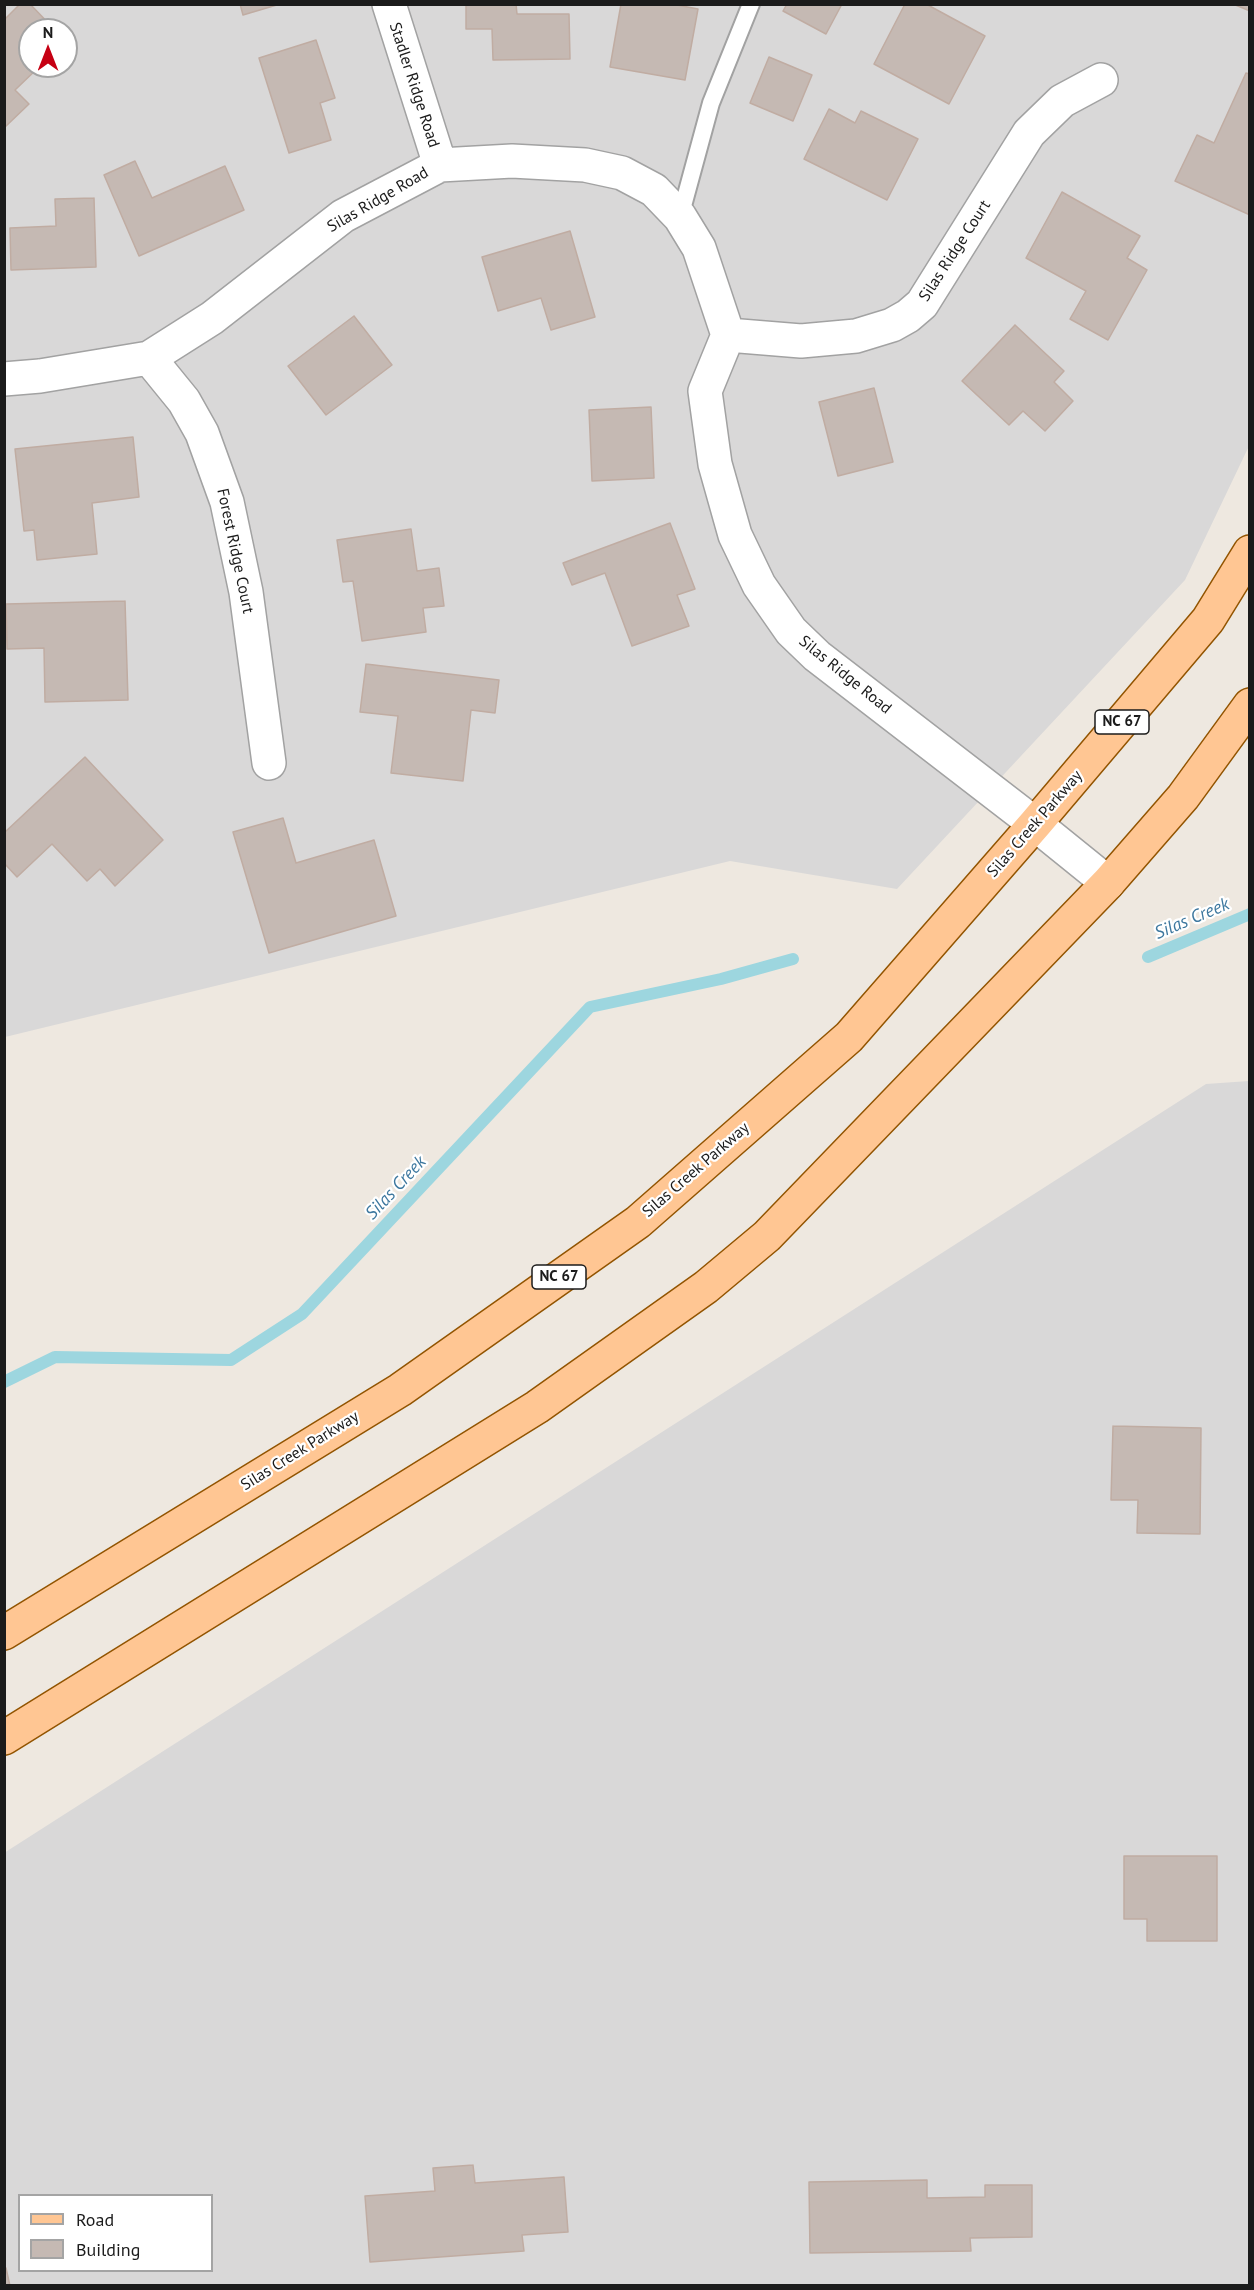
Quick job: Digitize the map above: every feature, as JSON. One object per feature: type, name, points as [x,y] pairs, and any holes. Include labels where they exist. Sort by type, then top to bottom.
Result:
[{"type":"main road","name":"Silas Creek Parkway","points":[[4,1633],[400,1390],[638,1222],[849,1037],[1035,824],[1208,620],[1250,552]]},
{"type":"main road","points":[[4,1738],[537,1407],[706,1287],[767,1236],[1107,883],[1183,798],[1250,705]]},
{"type":"street","name":"Stadler Ridge Road","points":[[389,4],[440,165]]},
{"type":"street","name":"Silas Ridge Court","points":[[728,335],[801,341],[856,336],[892,325],[908,316],[922,304],[1029,133],[1062,100],[1101,80]]},
{"type":"street","name":"Silas Ridge Road","points":[[4,379],[40,376],[149,358],[212,318],[343,216],[440,165],[512,161],[585,165],[622,173],[654,190],[680,217],[699,248],[728,335],[705,392],[715,464],[735,535],[759,585],[791,631],[817,656],[1035,824],[1107,883]]},
{"type":"street","name":"Forest Ridge Court","points":[[149,358],[184,401],[202,433],[227,502],[246,592],[269,763]]},
{"type":"lane","points":[[680,217],[711,103],[751,4]]},
{"type":"shaded area","points":[[4,5],[1249,5],[1249,446],[1185,580],[897,889],[730,861],[5,1037]]},
{"type":"shaded area","points":[[1249,1081],[1249,2285],[5,2285],[4,1853],[1206,1084]]},
{"type":"building","points":[[20,4],[30,4],[43,18],[18,18],[18,78],[28,78],[15,90],[29,104],[4,128],[4,20]]},
{"type":"building","points":[[240,4],[280,4],[243,15]]},
{"type":"building","points":[[466,4],[516,4],[517,14],[569,14],[570,59],[493,60],[492,29],[466,29]]},
{"type":"building","points":[[621,4],[672,4],[698,9],[685,80],[610,67]]},
{"type":"building","points":[[787,4],[842,4],[826,34],[783,11]]},
{"type":"building","points":[[905,4],[926,4],[985,36],[949,104],[874,64]]},
{"type":"building","points":[[1233,4],[1250,4],[1250,11]]},
{"type":"building","points":[[316,40],[335,98],[320,103],[331,140],[289,153],[259,58]]},
{"type":"building","points":[[769,57],[812,75],[793,121],[750,103]]},
{"type":"building","points":[[1246,73],[1250,74],[1250,215],[1175,181],[1197,135],[1214,143]]},
{"type":"building","points":[[829,109],[855,123],[861,111],[918,139],[887,200],[804,159]]},
{"type":"building","points":[[135,161],[152,198],[225,166],[244,210],[139,256],[104,175]]},
{"type":"building","points":[[1062,192],[1140,236],[1127,258],[1147,270],[1108,340],[1070,319],[1086,291],[1026,258]]},
{"type":"building","points":[[94,198],[96,267],[11,270],[10,228],[56,226],[55,199]]},
{"type":"building","points":[[570,231],[595,317],[551,330],[541,298],[498,311],[482,257]]},
{"type":"building","points":[[354,316],[392,365],[326,415],[288,366]]},
{"type":"building","points":[[1015,325],[1064,371],[1054,382],[1073,401],[1045,431],[1023,411],[1009,425],[962,381]]},
{"type":"building","points":[[874,388],[893,462],[838,476],[819,402]]},
{"type":"building","points":[[651,407],[654,478],[592,481],[589,410]]},
{"type":"building","points":[[133,437],[139,497],[92,503],[97,554],[37,560],[34,530],[24,531],[15,449]]},
{"type":"building","points":[[670,523],[695,589],[677,595],[689,626],[632,646],[605,573],[572,585],[563,563]]},
{"type":"building","points":[[411,529],[417,571],[439,568],[444,606],[423,608],[426,632],[362,641],[353,581],[343,582],[337,540]]},
{"type":"building","points":[[125,601],[128,700],[45,702],[44,648],[7,649],[6,604]]},
{"type":"building","points":[[366,664],[499,680],[495,713],[471,710],[463,781],[391,773],[398,716],[360,712]]},
{"type":"building","points":[[85,757],[163,840],[115,886],[100,869],[87,881],[52,844],[17,877],[4,863],[4,833]]},
{"type":"building","points":[[283,818],[296,863],[374,840],[396,916],[269,953],[233,832]]},
{"type":"building","points":[[1113,1426],[1201,1428],[1200,1534],[1137,1533],[1138,1500],[1111,1500]]},
{"type":"building","points":[[1124,1856],[1217,1856],[1217,1941],[1147,1941],[1147,1919],[1124,1919]]},
{"type":"building","points":[[473,2165],[475,2183],[564,2177],[568,2232],[522,2235],[524,2251],[370,2262],[365,2196],[435,2191],[433,2168]]},
{"type":"building","points":[[927,2180],[927,2198],[985,2197],[985,2185],[1032,2185],[1032,2237],[970,2238],[971,2251],[810,2253],[809,2182]]},
{"type":"building","points":[[6,2268],[10,2286],[4,2286]]},
{"type":"waterway","name":"Silas Creek","points":[[1148,957],[1250,914]]},
{"type":"waterway","name":"Silas Creek","points":[[4,1382],[55,1357],[231,1360],[302,1314],[590,1007],[721,979],[793,959]]}]
